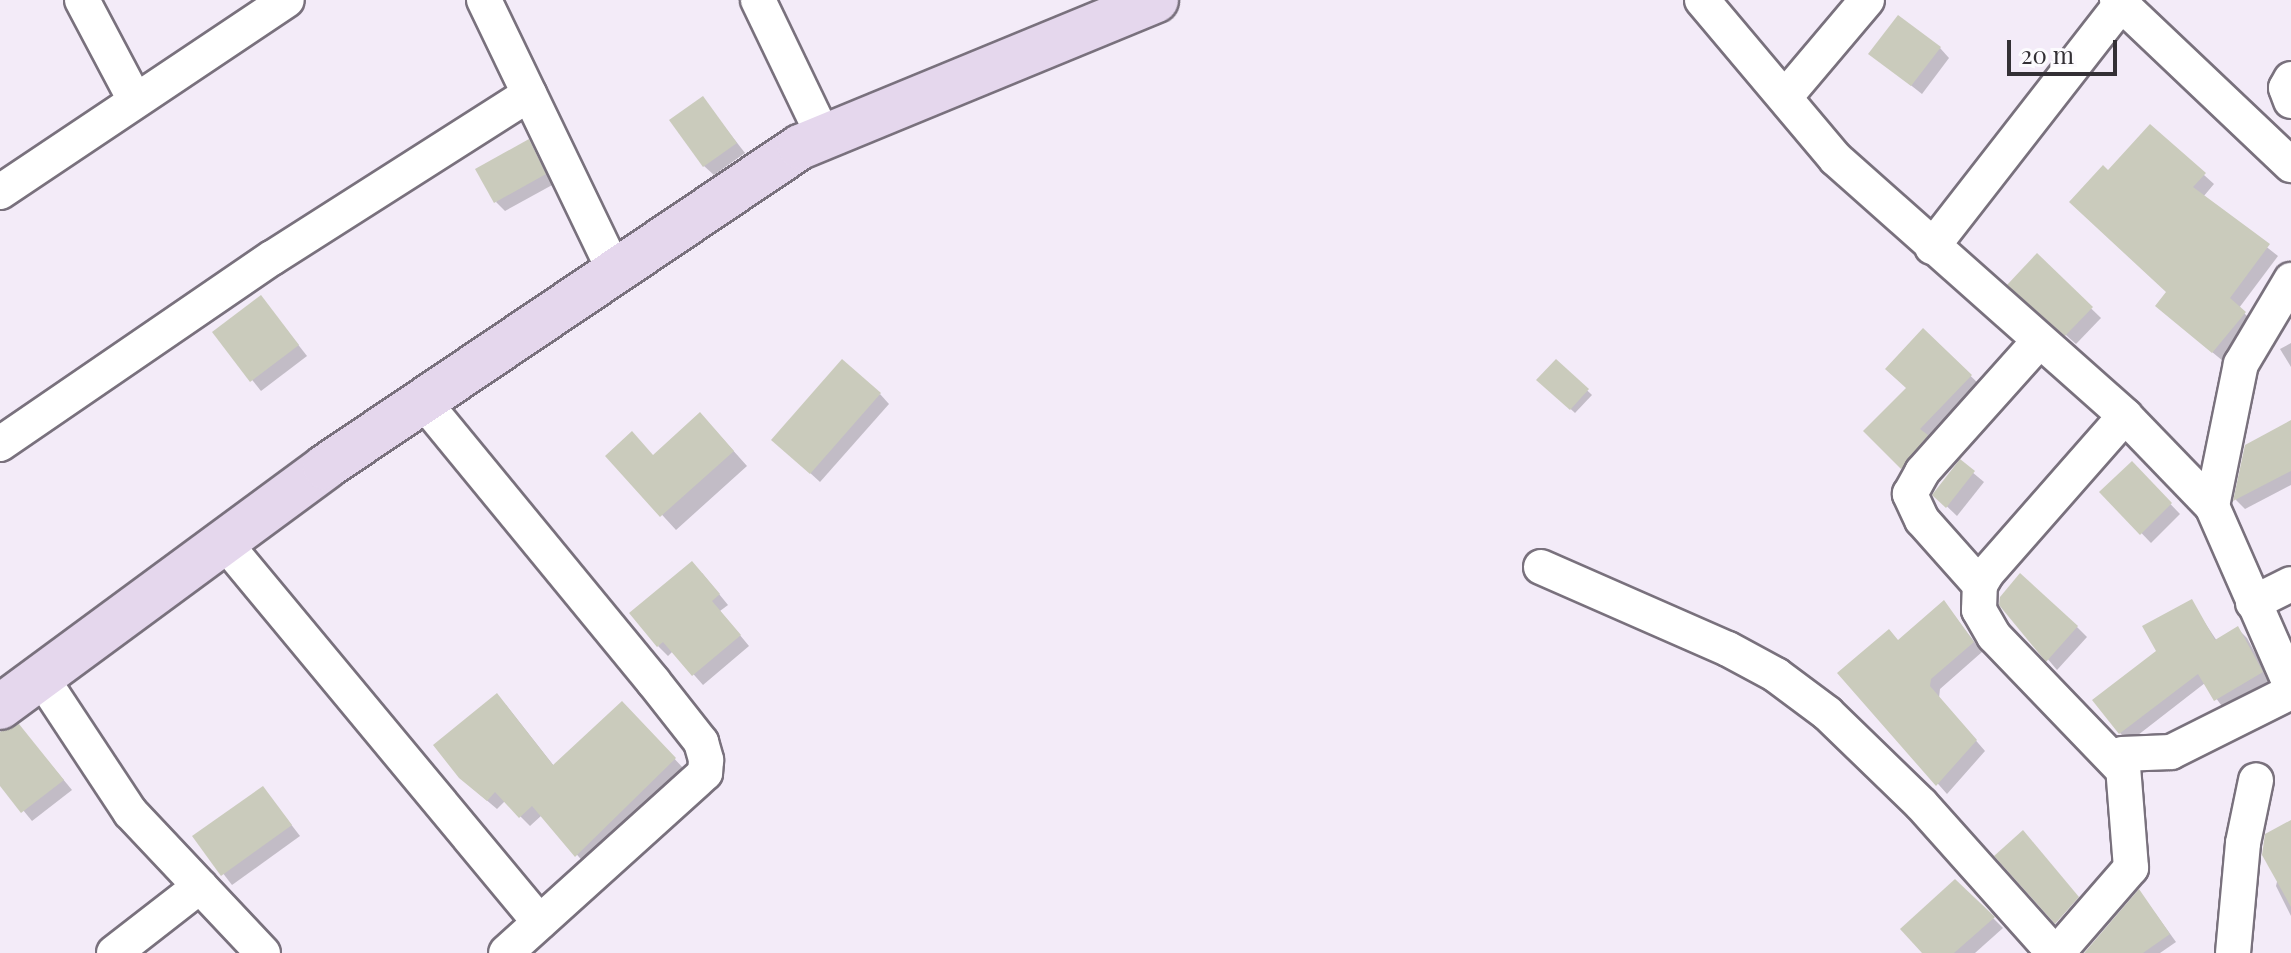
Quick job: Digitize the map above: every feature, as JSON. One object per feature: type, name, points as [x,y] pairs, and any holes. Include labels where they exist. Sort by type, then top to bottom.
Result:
[{"type":"street","points":[[82,0],[135,100]]},
{"type":"street","points":[[0,192],[287,0]]},
{"type":"street","points":[[484,0],[615,272]]},
{"type":"street","points":[[758,0],[824,137]]},
{"type":"street","points":[[0,707],[423,401],[800,147],[1156,0]]},
{"type":"street","points":[[1541,567],[1728,649],[1776,675],[1827,713],[1921,804],[2056,953],[2131,868],[2122,754],[2171,752],[2291,689],[2212,506],[2125,416],[1836,159],[1702,0]]},
{"type":"street","points":[[1785,97],[1867,0]]},
{"type":"street","points":[[1932,247],[2121,1],[2291,165]]},
{"type":"street","points":[[2291,79],[2286,88],[2291,101]]},
{"type":"street","points":[[0,444],[272,258],[529,94]]},
{"type":"street","points":[[2212,506],[2241,364],[2291,280]]},
{"type":"street","points":[[1980,585],[1922,520],[1910,494],[1922,472],[2039,341]]},
{"type":"street","points":[[423,401],[673,706],[701,742],[706,760],[705,773],[506,953]]},
{"type":"street","points":[[2123,770],[1994,636],[1979,610],[1980,585],[2125,416]]},
{"type":"street","points":[[224,542],[540,922]]},
{"type":"street","points":[[2253,603],[2291,584]]},
{"type":"street","points":[[41,677],[130,812],[263,953]]},
{"type":"street","points":[[2233,953],[2243,843],[2256,780]]},
{"type":"street","points":[[114,953],[200,886]]},
{"type":"building","points":[[1898,15],[1941,47],[1911,86],[1868,54]]},
{"type":"building","points":[[703,96],[737,143],[703,167],[669,120]]},
{"type":"building","points":[[2150,124],[2206,173],[2193,187],[2270,244],[2230,298],[2246,312],[2212,353],[2155,306],[2166,292],[2069,202],[2103,165],[2108,170]]},
{"type":"building","points":[[529,139],[546,174],[494,203],[475,169]]},
{"type":"building","points":[[2037,253],[2093,307],[2065,336],[2007,285]]},
{"type":"building","points":[[261,295],[299,345],[250,382],[212,332]]},
{"type":"building","points":[[1923,328],[1972,375],[1920,429],[1928,435],[1901,469],[1863,431],[1906,388],[1885,369]]},
{"type":"building","points":[[842,359],[881,393],[810,474],[771,440]]},
{"type":"building","points":[[1556,359],[1589,389],[1570,410],[1536,380]]},
{"type":"building","points":[[700,412],[734,451],[660,517],[605,456],[632,431],[653,455]]},
{"type":"building","points":[[2291,420],[2291,471],[2233,501],[2245,445]]},
{"type":"building","points":[[1960,459],[1975,471],[1946,508],[1932,495]]},
{"type":"building","points":[[2132,461],[2172,503],[2140,535],[2099,492]]},
{"type":"building","points":[[692,561],[720,594],[712,601],[741,635],[692,676],[663,642],[657,647],[629,613]]},
{"type":"building","points":[[2020,573],[2078,626],[2046,662],[1999,605],[2000,597]]},
{"type":"building","points":[[2192,599],[2215,640],[2238,626],[2263,672],[2214,701],[2198,674],[2119,734],[2092,700],[2156,651],[2142,626]]},
{"type":"building","points":[[1944,600],[1974,642],[1931,679],[1930,686],[1977,740],[1936,786],[1837,673],[1889,629],[1898,640]]},
{"type":"building","points":[[497,693],[553,765],[622,701],[676,758],[575,857],[532,806],[519,818],[495,792],[487,801],[459,778],[433,745]]},
{"type":"building","points":[[19,724],[64,780],[21,813],[0,786],[0,732]]},
{"type":"building","points":[[263,786],[292,825],[221,876],[192,836]]},
{"type":"building","points":[[2291,820],[2291,907],[2262,855],[2265,834]]},
{"type":"building","points":[[2023,830],[2079,897],[2055,924],[1994,856]]},
{"type":"building","points":[[1955,879],[1995,917],[1954,953],[1922,953],[1900,929]]},
{"type":"building","points":[[2139,889],[2170,934],[2143,953],[2084,953]]}]
